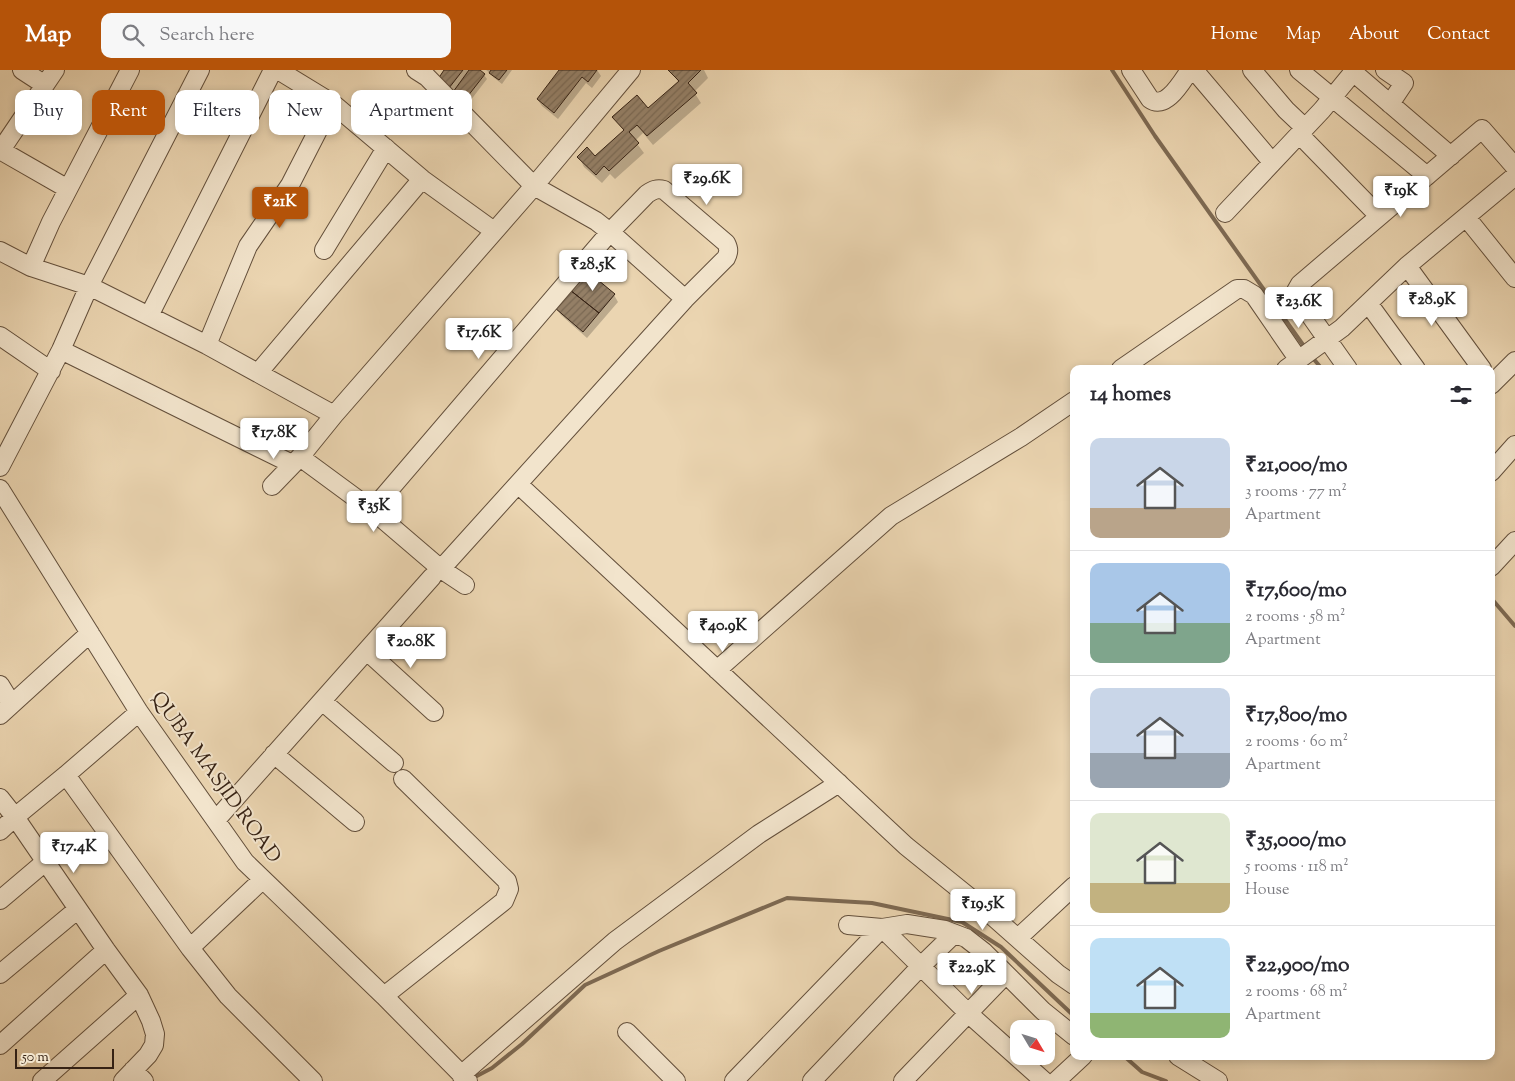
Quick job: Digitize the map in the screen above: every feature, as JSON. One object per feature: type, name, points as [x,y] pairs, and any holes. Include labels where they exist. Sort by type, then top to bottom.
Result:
[{"type":"street","points":[[22,70],[45,85]]},
{"type":"street","points":[[55,70],[0,150],[68,189]]},
{"type":"street","points":[[31,267],[51,222],[130,70]]},
{"type":"street","points":[[0,467],[61,350],[89,286],[200,70]]},
{"type":"street","points":[[149,316],[273,70]]},
{"type":"street","points":[[278,70],[311,90]]},
{"type":"street","points":[[416,70],[427,77],[534,186],[596,221],[685,299]]},
{"type":"street","points":[[272,486],[296,461],[334,414],[534,186],[631,70]]},
{"type":"street","points":[[1131,70],[1150,100],[1158,103],[1170,96],[1192,70],[1272,162]]},
{"type":"street","points":[[1252,70],[1302,131],[1378,216]]},
{"type":"street","points":[[1299,70],[1427,176]]},
{"type":"street","points":[[1385,70],[1404,83],[1390,104]]},
{"type":"street","points":[[1225,212],[1302,131],[1354,71],[1451,156]]},
{"type":"street","points":[[341,110],[422,179],[494,231]]},
{"type":"street","points":[[1344,365],[1322,341],[1298,298],[1296,291],[1300,284],[1378,216],[1482,130],[1515,167]]},
{"type":"street","points":[[207,345],[248,246],[290,185],[316,135]]},
{"type":"street","points":[[324,250],[386,148]]},
{"type":"street","points":[[1127,365],[1237,289],[1244,289],[1254,295],[1295,362],[1342,328],[1407,266],[1515,176]]},
{"type":"street","points":[[258,373],[422,179]]},
{"type":"street","points":[[216,820],[366,651],[685,299],[726,258],[729,248],[726,243],[664,190],[659,188],[647,194],[610,232],[372,510]]},
{"type":"street","points":[[1466,217],[1515,278]]},
{"type":"street","points":[[0,252],[31,267],[89,286],[207,345],[334,414]]},
{"type":"street","points":[[1407,266],[1479,365]]},
{"type":"street","points":[[1368,303],[1413,365]]},
{"type":"street","points":[[0,336],[50,371]]},
{"type":"street","points":[[61,350],[296,461],[372,510],[437,573],[465,585]]},
{"type":"street","points":[[1495,380],[1515,361]]},
{"type":"street","points":[[717,670],[891,516],[1013,442],[1070,404]]},
{"type":"street","points":[[1495,467],[1515,444]]},
{"type":"street","points":[[518,484],[906,846],[989,912],[1070,980]]},
{"type":"street","name":"QUBA MASJID ROAD","points":[[0,489],[139,712],[245,862],[384,996],[464,1078]]},
{"type":"street","points":[[1495,561],[1515,541]]},
{"type":"street","points":[[0,685],[6,709],[90,633]]},
{"type":"street","points":[[366,651],[434,712]]},
{"type":"street","points":[[322,701],[394,763]]},
{"type":"street","points":[[0,831],[139,712]]},
{"type":"street","points":[[274,754],[355,822]]},
{"type":"street","points":[[66,775],[190,948],[228,996],[313,1081]]},
{"type":"street","points":[[384,996],[504,901],[508,889],[508,882],[403,779]]},
{"type":"street","points":[[464,1078],[615,941],[759,834],[839,783]]},
{"type":"street","points":[[0,798],[139,994],[151,1021],[155,1039],[154,1045],[133,1077]]},
{"type":"street","points":[[0,900],[45,862]]},
{"type":"street","points":[[190,948],[262,880]]},
{"type":"street","points":[[1018,938],[1070,890]]},
{"type":"street","points":[[0,974],[78,909]]},
{"type":"street","points":[[848,925],[882,928],[907,924],[945,930],[966,938],[984,952],[1043,1011],[1070,1033]]},
{"type":"street","points":[[882,928],[969,1014],[1044,1081]]},
{"type":"street","points":[[734,1081],[882,928]]},
{"type":"street","points":[[812,1081],[920,967],[954,934]]},
{"type":"street","points":[[0,1045],[106,950]]},
{"type":"street","points":[[903,1081],[1006,974]]},
{"type":"street","points":[[42,1081],[139,994]]},
{"type":"street","points":[[627,1032],[667,1078]]},
{"type":"street","points":[[1056,1081],[1079,1060]]},
{"type":"street","points":[[1184,1060],[1218,1081]]},
{"type":"building","points":[[444,70],[463,70],[449,88],[438,79]]},
{"type":"building","points":[[469,70],[480,70],[485,74],[472,91],[454,90]]},
{"type":"building","points":[[491,70],[507,70],[499,80],[489,73]]},
{"type":"building","points":[[559,70],[597,70],[588,82],[582,77],[554,113],[537,99]]},
{"type":"building","points":[[668,70],[701,70],[688,83],[697,93],[647,136],[637,125],[629,132],[639,143],[609,171],[604,166],[596,175],[577,157],[587,147],[595,156],[624,130],[612,117],[637,95],[648,108],[679,81]]},
{"type":"building","points":[[587,271],[615,294],[599,313],[570,290]]},
{"type":"building","points":[[570,290],[599,313],[583,332],[555,308]]},
{"type":"waterway","points":[[1112,70],[1155,136],[1306,349]]},
{"type":"waterway","points":[[1312,357],[1319,365]]},
{"type":"waterway","points":[[1495,603],[1515,626]]},
{"type":"waterway","points":[[473,1078],[492,1068],[522,1044],[585,985],[659,951],[787,898],[872,903],[962,922],[1001,947],[1070,1012]]},
{"type":"waterway","points":[[1128,1060],[1142,1072],[1166,1081]]}]
